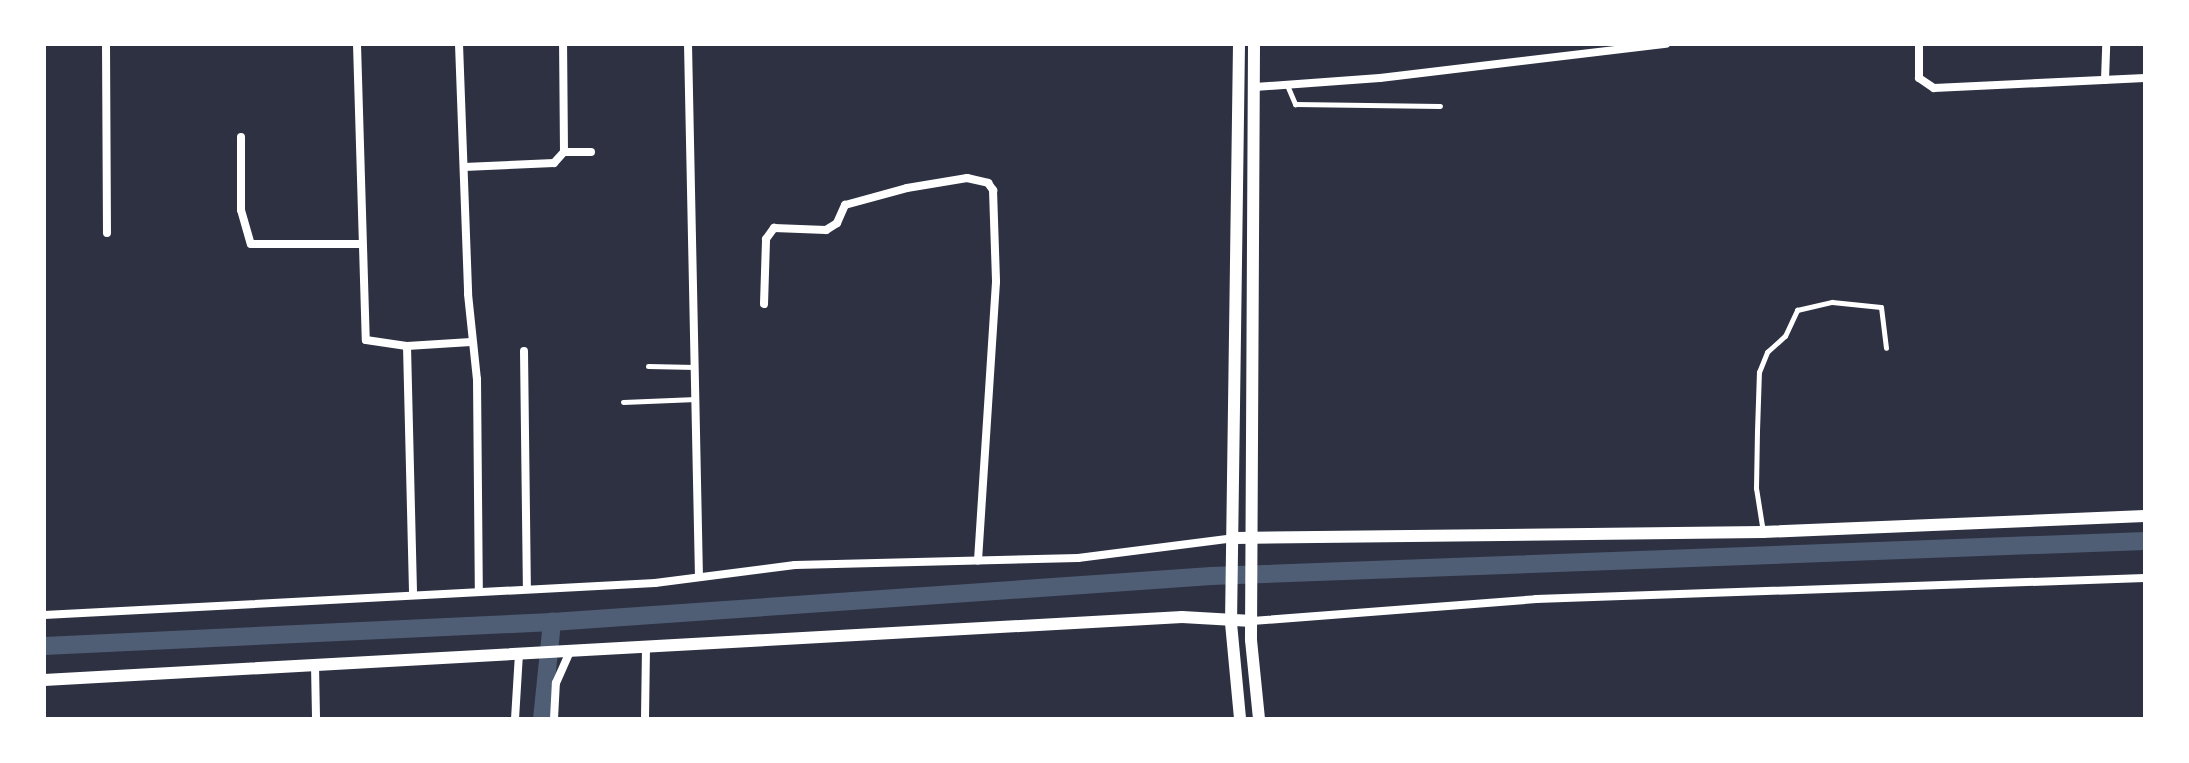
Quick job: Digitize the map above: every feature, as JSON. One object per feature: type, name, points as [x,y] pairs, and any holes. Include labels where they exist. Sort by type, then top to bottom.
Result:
[{"type":"street","points":[[106,44],[107,233]]},
{"type":"street","points":[[357,44],[366,340],[407,346],[471,342]]},
{"type":"street","points":[[459,44],[471,342],[477,379],[479,590]]},
{"type":"street","points":[[464,167],[554,163],[564,152],[563,44]]},
{"type":"street","points":[[688,44],[699,577]]},
{"type":"street","points":[[1239,44],[1236,544],[1231,623],[1240,719]]},
{"type":"street","points":[[1254,44],[1252,615],[1259,719]]},
{"type":"street","points":[[1255,87],[1666,44]]},
{"type":"street","points":[[1919,44],[1919,78],[1934,88],[2145,78]]},
{"type":"street","points":[[2105,80],[2106,44]]},
{"type":"street","points":[[241,137],[241,210],[251,244],[361,244]]},
{"type":"street","points":[[564,152],[591,152]]},
{"type":"street","points":[[764,304],[766,239],[774,228],[826,230],[837,223],[845,205],[967,178],[988,183],[993,190],[996,282],[978,560]]},
{"type":"street","points":[[407,346],[413,594]]},
{"type":"street","points":[[524,351],[527,587]]},
{"type":"street","points":[[44,615],[699,577],[795,565],[1078,558],[1253,541],[1763,532],[2145,516]]},
{"type":"street","points":[[44,680],[1182,617],[1231,623],[1252,615],[1536,599],[2145,578]]},
{"type":"street","points":[[645,719],[646,647]]},
{"type":"street","points":[[554,719],[556,683],[564,652]]},
{"type":"street","points":[[515,719],[524,653]]},
{"type":"street","points":[[315,665],[316,719]]},
{"type":"lane","points":[[1286,84],[1295,104],[1440,106]]},
{"type":"lane","points":[[1763,532],[1756,488],[1757,431],[1759,372],[1767,352],[1785,336],[1797,310],[1832,302],[1881,307],[1886,348]]},
{"type":"lane","points":[[648,366],[696,367]]},
{"type":"lane","points":[[623,402],[697,399]]},
{"type":"waterway","points":[[44,646],[552,622],[1211,576],[2145,541]]},
{"type":"waterway","points":[[542,719],[552,622]]}]
